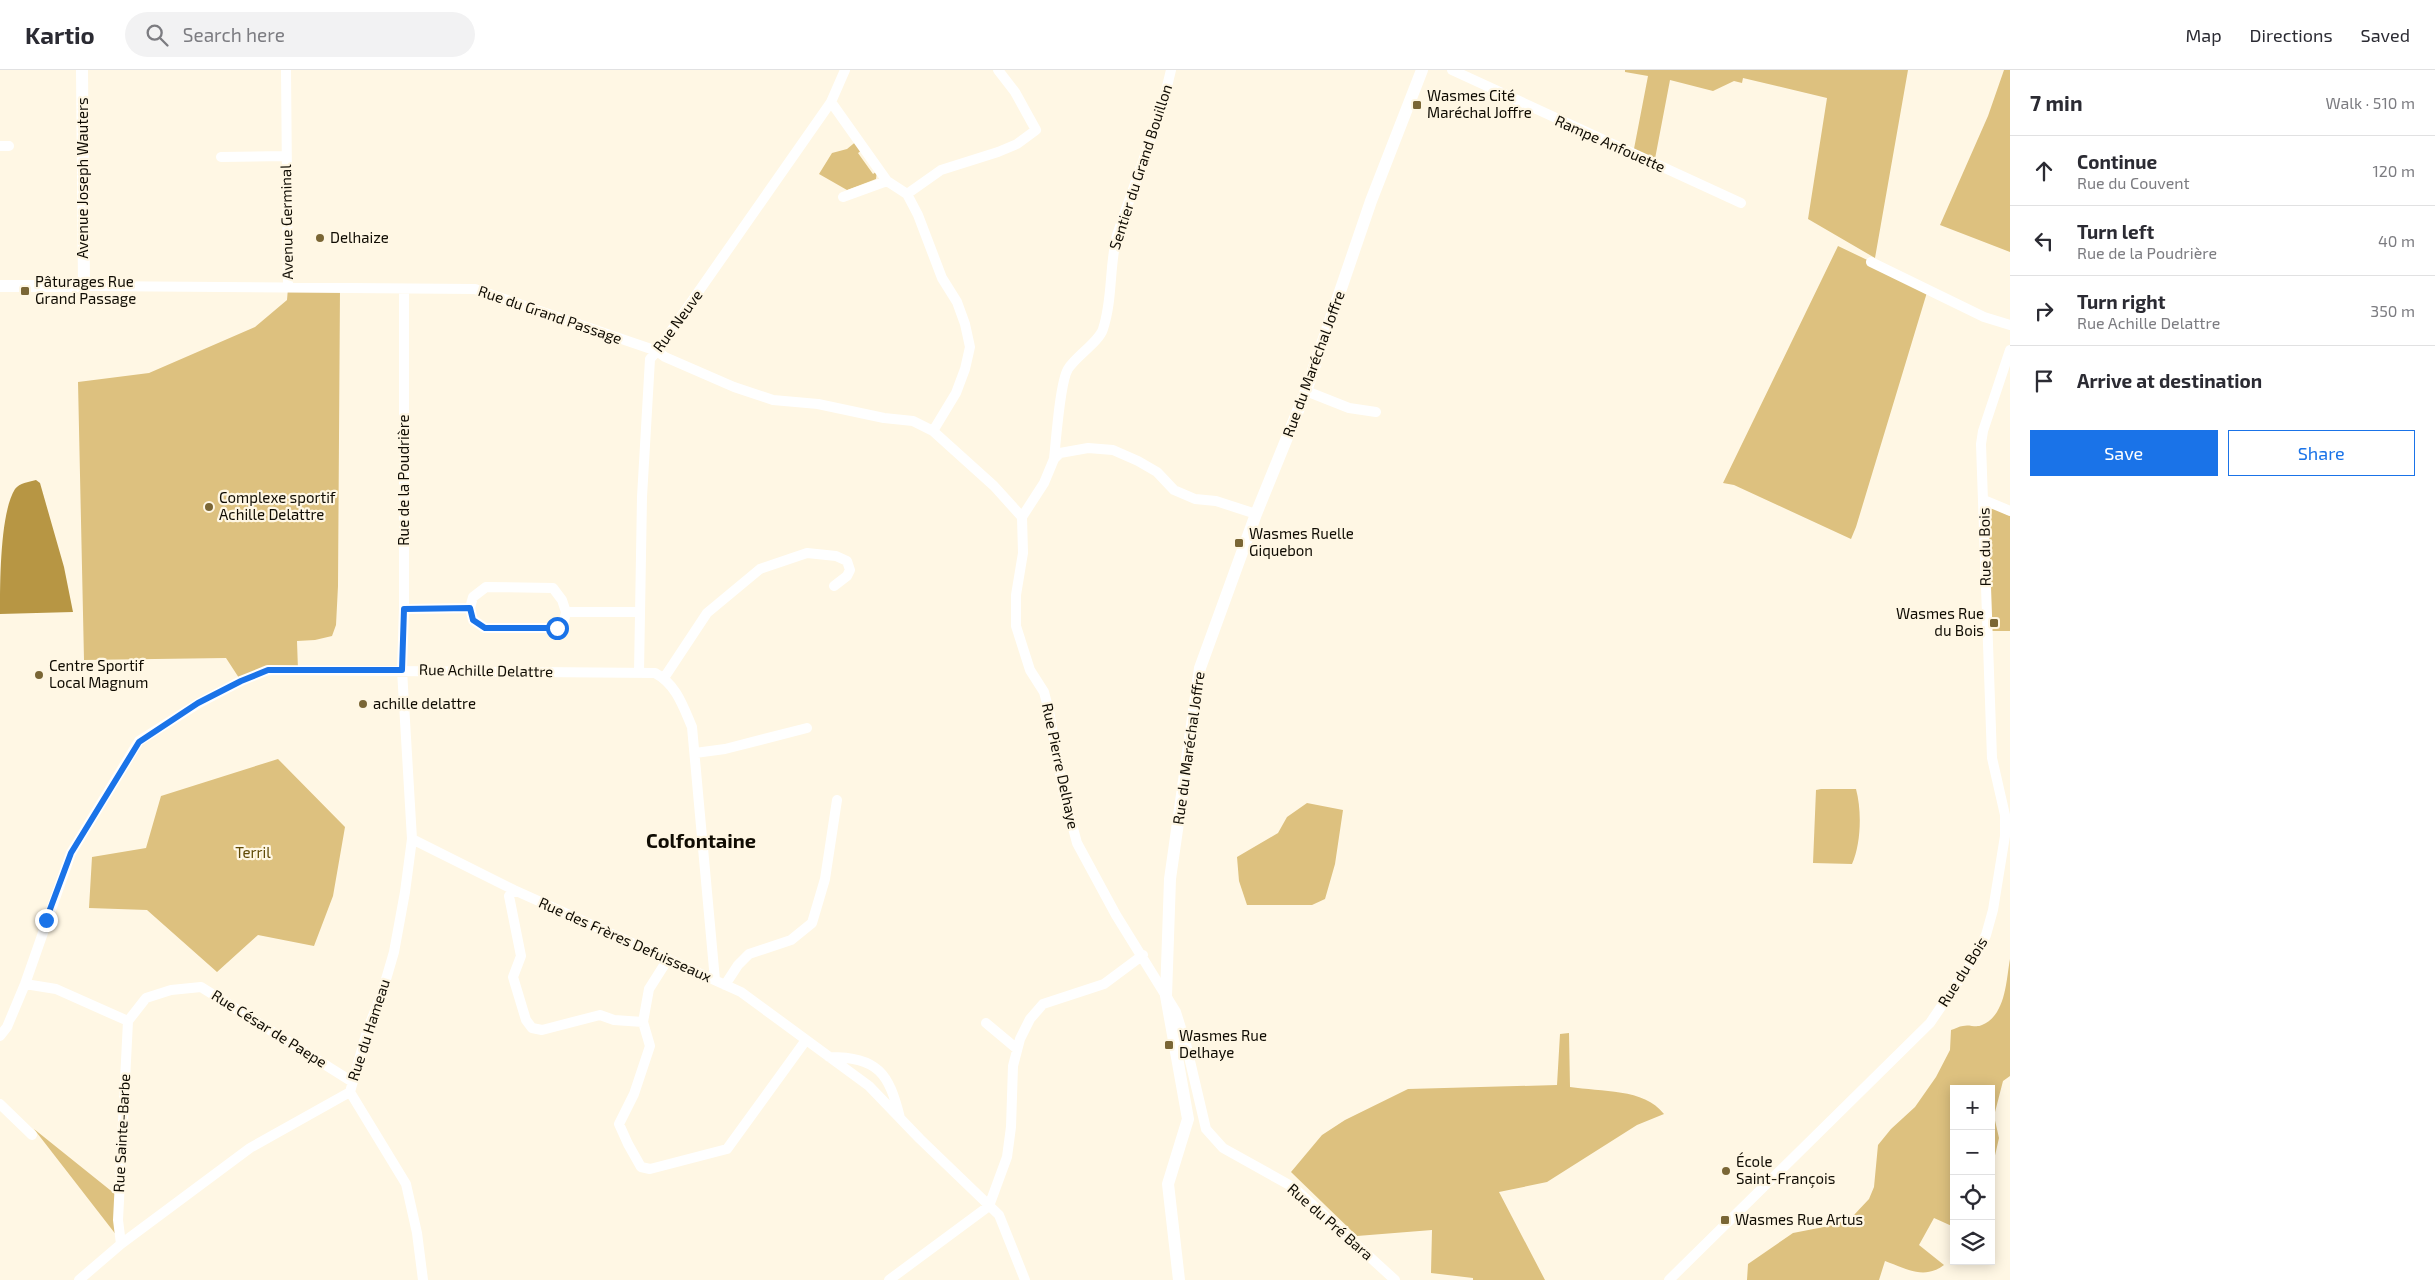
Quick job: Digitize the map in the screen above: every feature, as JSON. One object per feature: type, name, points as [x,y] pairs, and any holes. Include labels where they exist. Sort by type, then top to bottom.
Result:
[{"type":"street","name":"Avenue Joseph Wauters","points":[[82,70],[84,286]]},
{"type":"street","name":"Avenue Germinal","points":[[286,70],[288,288]]},
{"type":"street","name":"Rue Neuve","points":[[639,673],[642,496],[650,359],[832,102],[845,70]]},
{"type":"street","points":[[907,194],[941,170],[998,152],[1017,144],[1036,130],[1015,92],[998,70]]},
{"type":"street","name":"Sentier du Grand Bouillon","points":[[1022,517],[1044,483],[1054,459],[1057,422],[1067,370],[1102,332],[1108,312],[1112,252],[1159,116],[1171,70]]},
{"type":"street","name":"Rue du Maréchal Joffre","points":[[1179,1280],[1168,1184],[1188,1119],[1166,996],[1170,879],[1200,668],[1256,514],[1306,391],[1380,178],[1422,70]]},
{"type":"street","name":"Rampe Anfouette","points":[[1452,70],[1741,202]]},
{"type":"street","points":[[832,102],[886,181],[907,194],[918,214],[942,278],[957,302],[970,347],[956,393],[933,431]]},
{"type":"street","name":"Avenue Germinal","points":[[221,157],[286,156]]},
{"type":"street","points":[[843,197],[886,181]]},
{"type":"street","points":[[1871,262],[1984,317],[2010,325]]},
{"type":"street","name":"Rue du Grand Passage","points":[[0,286],[475,288],[657,351],[665,357],[734,388],[773,400],[818,404],[884,418],[914,420],[933,431],[994,486],[1022,517]]},
{"type":"street","name":"Rue de la Poudrière","points":[[402,670],[404,609],[404,289]]},
{"type":"street","name":"Rue du Bois","points":[[1669,1280],[1930,1023],[1978,954],[1986,935],[1993,910],[2004,836],[2005,788],[1992,758],[1987,666],[1981,444],[1983,432],[2010,350]]},
{"type":"street","points":[[1306,391],[1349,408],[1376,412]]},
{"type":"street","points":[[1054,459],[1060,453],[1088,448],[1113,450],[1157,472],[1174,490],[1195,500],[1216,501],[1256,514]]},
{"type":"street","points":[[1984,500],[2010,511]]},
{"type":"street","name":"Rue Pierre Delhaye","points":[[1022,517],[1023,553],[1016,594],[1016,626],[1030,670],[1044,692],[1050,711],[1063,791],[1078,843],[1096,880],[1166,996]]},
{"type":"street","points":[[715,980],[692,726],[681,699],[664,678],[707,613],[760,569],[806,553],[836,556],[847,561],[850,570],[847,576],[834,586]]},
{"type":"street","points":[[486,587],[552,588],[562,600],[566,612],[564,621],[557,628],[485,628],[473,620],[470,608],[473,597],[486,587]]},
{"type":"street","points":[[404,609],[470,608]]},
{"type":"street","points":[[566,612],[640,612]]},
{"type":"street","name":"Rue Achille Delattre","points":[[0,1036],[7,1027],[25,984],[71,853],[139,742],[198,703],[241,681],[268,670],[655,673],[664,678]]},
{"type":"street","name":"Rue du Hameau","points":[[79,1280],[121,1244],[250,1148],[350,1092],[367,1031],[382,992],[394,952],[406,892],[412,839],[402,670]]},
{"type":"street","points":[[695,753],[725,750],[807,728]]},
{"type":"street","points":[[725,985],[738,965],[749,954],[791,940],[812,923],[826,879],[836,820],[837,800]]},
{"type":"street","name":"Rue des Frères Defuisseaux","points":[[412,839],[514,890],[741,992],[869,1086],[900,1119],[999,1215],[1026,1280]]},
{"type":"street","points":[[514,890],[509,896],[520,956],[513,977],[526,1020],[532,1028],[542,1030],[600,1015],[614,1020],[643,1022]]},
{"type":"street","points":[[889,1280],[989,1206],[1007,1157],[1011,1127],[1013,1066],[1017,1049],[1030,1019],[1043,1004],[1104,984],[1143,955]]},
{"type":"street","points":[[668,959],[649,989],[643,1022],[650,1046],[634,1094],[619,1124],[641,1167],[650,1169],[727,1149],[806,1040]]},
{"type":"street","points":[[25,984],[56,989],[128,1021]]},
{"type":"street","name":"Rue César de Paepe","points":[[128,1021],[146,998],[171,990],[201,987],[352,1081]]},
{"type":"street","name":"Rue du Pré Bara","points":[[1166,996],[1176,1012],[1186,1044],[1206,1129],[1223,1148],[1293,1187],[1395,1280]]},
{"type":"street","name":"Rue Sainte-Barbe","points":[[121,1244],[118,1220],[128,1021]]},
{"type":"street","points":[[986,1023],[1017,1049]]},
{"type":"street","name":"Rue des Frères Defuisseaux","points":[[829,1056],[851,1056],[870,1063],[888,1080],[900,1119]]},
{"type":"street","points":[[350,1092],[406,1184],[417,1234],[423,1280]]},
{"type":"street","points":[[0,1104],[32,1135]]},
{"type":"green space","points":[[1625,70],[1908,70],[1875,258],[1808,219],[1827,98],[1743,78],[1742,83],[1734,81],[1713,91],[1670,80],[1654,164],[1633,154],[1648,76],[1625,72]]},
{"type":"green space","points":[[2004,70],[2010,70],[2010,252],[1940,225],[1988,116]]},
{"type":"green space","points":[[858,140],[865,148],[858,153],[873,174],[877,171],[876,179],[847,190],[819,174],[832,153],[847,149]]},
{"type":"green space","points":[[1838,246],[1928,289],[1851,539],[1734,485],[1723,483]]},
{"type":"green space","name":"Complexe sportif Achille Delattre","points":[[288,288],[340,288],[338,586],[336,625],[332,636],[315,640],[297,641],[298,670],[268,670],[241,681],[226,658],[84,660],[78,382],[149,373],[255,327],[287,300]]},
{"type":"green space","points":[[1993,508],[2010,516],[2010,631],[1991,631],[1987,512]]},
{"type":"green space","name":"Terril","points":[[278,759],[345,827],[333,896],[314,946],[258,935],[217,972],[147,910],[89,908],[92,857],[146,848],[161,796]]},
{"type":"green space","points":[[1856,789],[1860,827],[1852,864],[1813,863],[1816,790]]},
{"type":"green space","points":[[1307,803],[1343,810],[1335,864],[1325,899],[1312,905],[1247,905],[1239,881],[1237,857],[1278,833],[1287,817]]},
{"type":"green space","points":[[2010,959],[2010,1076],[2003,1081],[1995,1112],[1995,1085],[1950,1085],[1950,1225],[1934,1218],[1919,1245],[1944,1265],[1929,1272],[1915,1272],[1885,1261],[1879,1280],[1747,1280],[1748,1264],[1793,1233],[1834,1225],[1853,1216],[1869,1199],[1874,1187],[1878,1145],[1891,1129],[1915,1107],[1936,1077],[1950,1050],[1951,1030],[1960,1026],[1982,1025],[1990,1020],[2000,1006],[2006,987]]},
{"type":"green space","points":[[1569,1033],[1570,1087],[1634,1095],[1655,1106],[1664,1114],[1637,1125],[1547,1182],[1499,1192],[1545,1280],[1473,1280],[1473,1278],[1431,1273],[1432,1230],[1357,1236],[1291,1172],[1322,1135],[1345,1120],[1408,1089],[1557,1085],[1560,1034]]},
{"type":"green space","points":[[1995,1120],[1999,1138],[1995,1156]]},
{"type":"green space","points":[[34,1129],[115,1194],[117,1236]]},
{"type":"shaded area","points":[[36,480],[40,483],[64,567],[73,612],[0,614],[2,548],[6,514],[15,489],[24,483]]},
{"type":"place","name":"Wasmes Cité Maréchal Joffre","points":[[1417,105]]},
{"type":"place","name":"Delhaize","points":[[320,238]]},
{"type":"place","name":"Pâturages Rue Grand Passage","points":[[25,291]]},
{"type":"place","name":"Complexe sportif Achille Delattre","points":[[209,507]]},
{"type":"place","name":"Wasmes Ruelle Giquebon","points":[[1239,543]]},
{"type":"place","name":"Wasmes Rue du Bois","points":[[1994,623]]},
{"type":"place","name":"Centre Sportif Local Magnum","points":[[39,675]]},
{"type":"place","name":"achille delattre","points":[[363,704]]},
{"type":"place","name":"Wasmes Rue Delhaye","points":[[1169,1045]]},
{"type":"place","name":"École Saint-François","points":[[1726,1171]]},
{"type":"place","name":"Wasmes Rue Artus","points":[[1725,1220]]},
{"type":"district","name":"Colfontaine","points":[[701,841]]},
{"type":"route","points":[[46,920],[71,853],[139,742],[198,703],[241,681],[268,670],[402,670],[404,609],[470,608],[473,620],[485,628],[557,628]]}]
